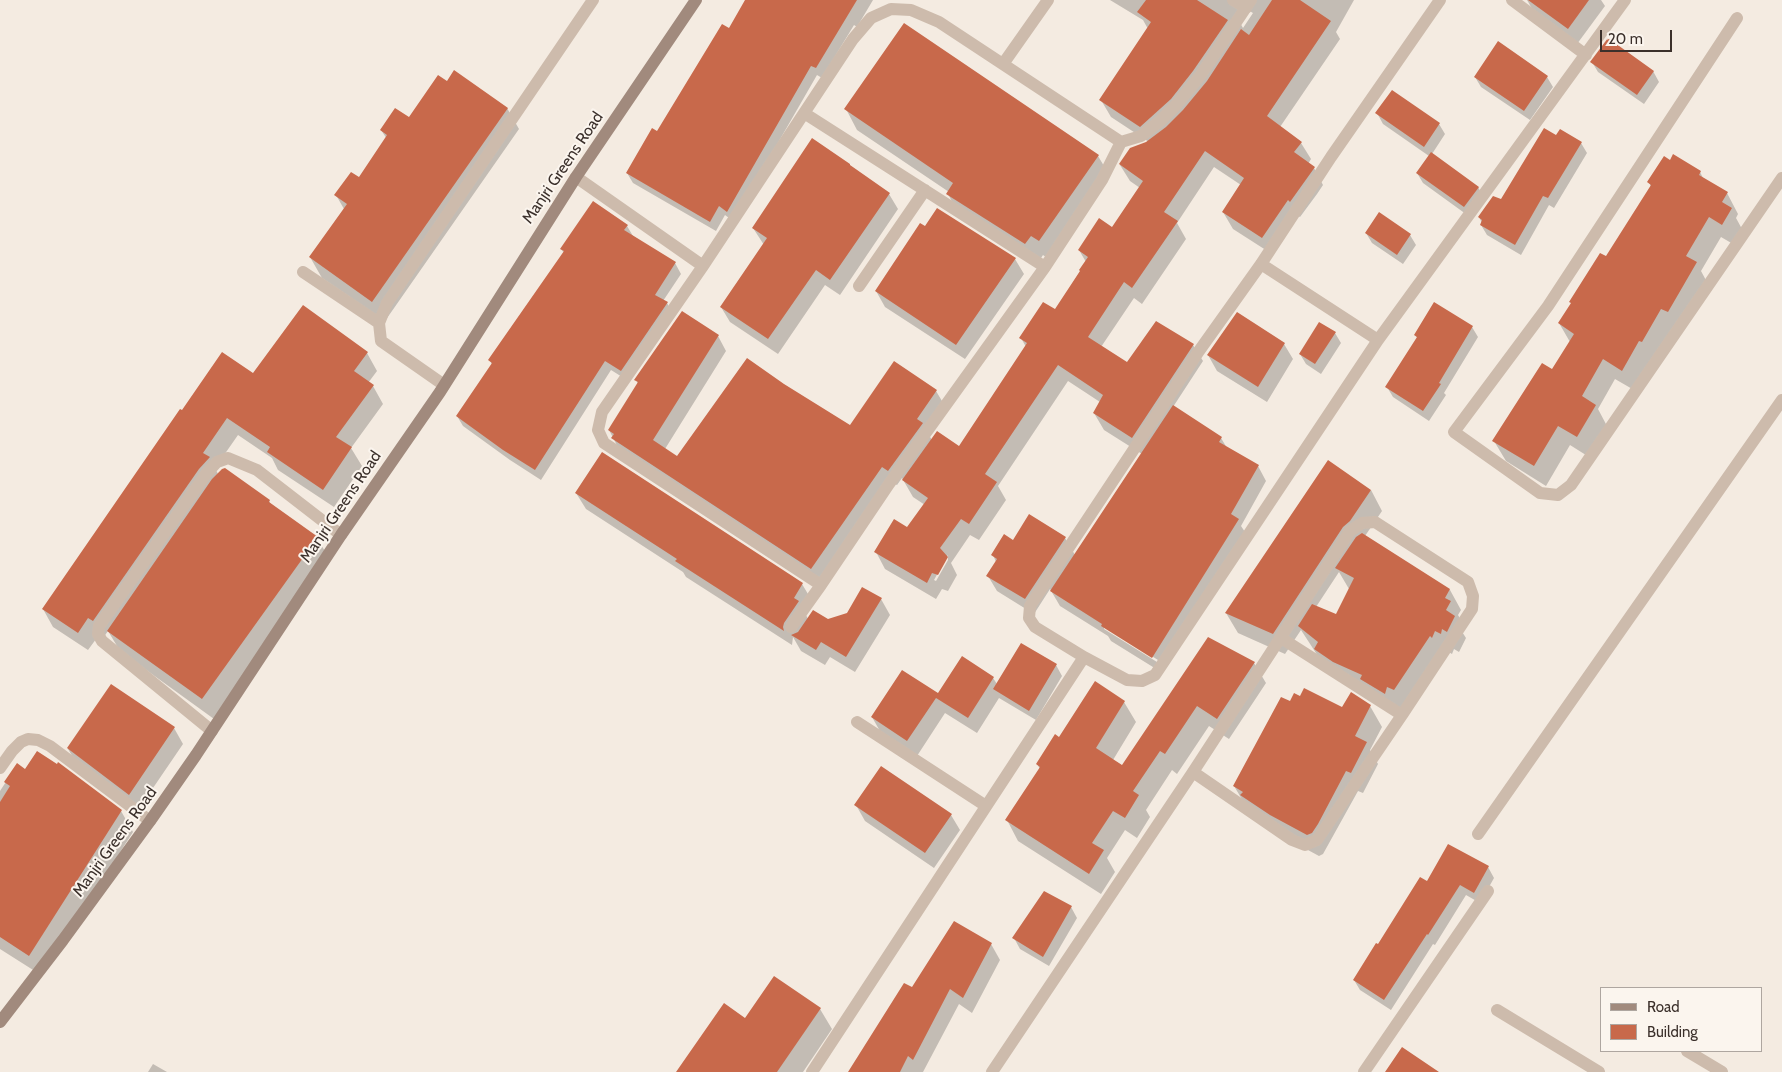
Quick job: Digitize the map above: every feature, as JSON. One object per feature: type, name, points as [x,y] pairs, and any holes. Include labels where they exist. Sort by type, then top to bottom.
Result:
[{"type":"street","points":[[444,385],[381,341],[378,324],[387,303],[593,0]]},
{"type":"street","name":"Manjri Greens Road","points":[[0,1022],[150,821],[212,731],[341,535],[444,385],[576,177],[696,0]]},
{"type":"street","points":[[1003,64],[1048,0]]},
{"type":"street","points":[[791,627],[889,484],[1046,267],[1102,180],[1121,142],[1141,136],[1160,121],[1200,76],[1249,4],[1233,0]]},
{"type":"street","points":[[1440,0],[1331,157],[1261,264],[1199,351],[1030,606],[1028,618],[1035,627],[1084,657],[1127,680],[1142,681],[1155,675],[1378,340],[1625,0]]},
{"type":"street","points":[[1512,0],[1586,55]]},
{"type":"street","points":[[821,585],[604,443],[598,430],[602,412],[704,266],[853,38],[871,18],[891,9],[911,10],[938,22],[1121,142]]},
{"type":"street","points":[[1737,18],[1548,306],[1454,432],[1540,493],[1558,495],[1571,485],[1782,178]]},
{"type":"street","points":[[804,113],[1046,267]]},
{"type":"street","points":[[576,177],[704,266]]},
{"type":"street","points":[[859,286],[925,190]]},
{"type":"street","points":[[1261,264],[1378,340]]},
{"type":"street","points":[[303,272],[378,324]]},
{"type":"street","points":[[1478,834],[1782,400]]},
{"type":"street","points":[[212,731],[102,641],[98,634],[99,626],[206,474],[217,462],[228,458],[257,470],[341,535]]},
{"type":"street","points":[[992,1072],[1193,772],[1350,531],[1362,523],[1375,522],[1468,582],[1473,596],[1472,609],[1317,840],[1305,845],[1292,840],[1193,772]]},
{"type":"street","points":[[1281,638],[1402,715]]},
{"type":"street","points":[[812,1072],[1084,657]]},
{"type":"street","points":[[857,722],[986,806]]},
{"type":"street","points":[[0,768],[21,742],[28,739],[38,740],[50,746],[150,821]]},
{"type":"street","points":[[1364,1072],[1488,891]]},
{"type":"street","points":[[1497,1010],[1600,1072]]},
{"type":"street","points":[[1689,1052],[1722,1072]]},
{"type":"building","points":[[745,0],[857,0],[816,68],[811,66],[727,212],[719,206],[710,222],[626,173],[652,128],[657,131],[722,24],[729,28]]},
{"type":"building","points":[[1146,0],[1197,0],[1228,20],[1171,99],[1140,127],[1099,100],[1151,22],[1137,12]]},
{"type":"building","points":[[1272,0],[1300,0],[1331,21],[1267,116],[1302,142],[1294,152],[1315,167],[1290,202],[1288,200],[1262,238],[1222,212],[1244,178],[1205,151],[1164,212],[1178,221],[1132,288],[1124,282],[1088,337],[1127,362],[1156,321],[1194,344],[1132,438],[1093,413],[1103,395],[1058,365],[985,474],[997,482],[969,524],[961,519],[940,548],[948,557],[938,575],[932,573],[927,583],[874,552],[894,519],[907,527],[928,498],[902,480],[937,431],[959,446],[1027,343],[1019,338],[1043,302],[1055,309],[1080,271],[1088,257],[1078,250],[1099,218],[1112,227],[1143,181],[1119,164],[1130,148],[1146,142],[1166,127],[1183,110],[1207,81],[1241,29],[1249,35]]},
{"type":"building","points":[[1528,0],[1589,0],[1568,29]]},
{"type":"building","points":[[904,23],[1099,155],[1039,241],[1031,236],[1025,244],[946,194],[953,183],[844,109]]},
{"type":"building","points":[[1608,38],[1654,71],[1637,95],[1590,62]]},
{"type":"building","points":[[1498,41],[1548,76],[1524,111],[1474,77]]},
{"type":"building","points":[[454,70],[508,108],[372,302],[309,257],[347,204],[334,195],[351,172],[359,177],[387,135],[380,130],[395,108],[409,117],[438,75],[447,81]]},
{"type":"building","points":[[1392,90],[1440,123],[1424,147],[1375,113]]},
{"type":"building","points":[[1544,128],[1556,135],[1560,129],[1582,142],[1548,198],[1543,196],[1515,245],[1480,225],[1482,220],[1478,217],[1493,196],[1501,199]]},
{"type":"building","points":[[812,138],[890,193],[830,280],[816,270],[768,339],[720,307],[767,238],[752,228]]},
{"type":"building","points":[[1431,152],[1479,187],[1464,207],[1416,173]]},
{"type":"building","points":[[1673,154],[1701,171],[1699,175],[1728,192],[1722,202],[1732,208],[1722,225],[1709,217],[1686,256],[1697,262],[1668,312],[1661,309],[1642,342],[1639,341],[1622,371],[1603,359],[1582,396],[1596,405],[1577,437],[1558,426],[1534,466],[1492,441],[1542,363],[1552,369],[1574,334],[1558,323],[1571,303],[1569,302],[1600,253],[1606,256],[1651,185],[1647,182],[1664,156],[1670,160]]},
{"type":"building","points":[[593,201],[628,225],[624,230],[676,262],[655,295],[668,302],[621,371],[605,361],[535,470],[503,450],[456,416],[492,363],[488,360],[564,251],[560,249]]},
{"type":"building","points":[[937,208],[1016,258],[956,345],[875,291],[920,223],[925,226]]},
{"type":"building","points":[[1379,212],[1411,234],[1397,255],[1365,233]]},
{"type":"building","points":[[1434,302],[1473,326],[1439,383],[1441,384],[1423,411],[1385,387],[1417,337],[1414,335]]},
{"type":"building","points":[[303,305],[368,352],[354,371],[374,385],[336,437],[352,447],[323,490],[267,452],[270,447],[227,418],[203,453],[210,457],[199,469],[93,621],[88,618],[78,633],[42,609],[180,409],[182,410],[222,352],[253,373]]},
{"type":"building","points":[[682,311],[719,335],[653,440],[677,456],[747,358],[784,384],[850,425],[894,361],[937,390],[917,419],[923,423],[888,471],[882,467],[811,569],[611,438],[614,434],[608,430],[638,382],[634,380]]},
{"type":"building","points":[[1237,312],[1285,343],[1258,387],[1207,355]]},
{"type":"building","points":[[1319,322],[1336,332],[1315,364],[1299,354]]},
{"type":"building","points":[[1173,405],[1222,437],[1219,442],[1259,465],[1231,514],[1239,519],[1152,658],[1050,591]]},
{"type":"building","points":[[602,452],[803,583],[794,598],[799,601],[784,623],[784,631],[675,561],[677,559],[575,493]]},
{"type":"building","points":[[1328,460],[1371,490],[1350,521],[1343,527],[1273,634],[1225,613]]},
{"type":"building","points":[[225,468],[318,537],[202,699],[107,631],[212,479]]},
{"type":"building","points":[[1029,514],[1066,537],[1025,599],[986,576],[997,559],[991,555],[1004,534],[1013,540]]},
{"type":"building","points":[[1362,533],[1450,589],[1445,598],[1451,601],[1446,610],[1455,616],[1447,632],[1442,629],[1441,634],[1435,631],[1432,638],[1430,636],[1394,690],[1387,687],[1385,694],[1360,679],[1362,675],[1333,662],[1314,649],[1318,642],[1298,626],[1312,604],[1336,614],[1354,578],[1335,568],[1356,537]]},
{"type":"building","points":[[862,587],[882,598],[846,657],[821,642],[816,650],[791,635],[798,632],[813,610],[828,619],[847,613]]},
{"type":"building","points":[[1208,637],[1255,662],[1217,719],[1197,706],[1165,754],[1160,751],[1133,791],[1139,795],[1125,818],[1113,811],[1092,843],[1104,850],[1089,874],[1005,820],[1040,767],[1036,764],[1055,734],[1059,737],[1095,681],[1125,701],[1096,748],[1122,765]]},
{"type":"building","points":[[1021,643],[1057,664],[1029,711],[993,689]]},
{"type":"building","points":[[962,656],[994,677],[968,718],[936,698],[907,741],[871,717],[902,670],[938,693]]},
{"type":"building","points":[[111,684],[175,727],[129,795],[67,748]]},
{"type":"building","points":[[1304,688],[1342,707],[1351,692],[1371,705],[1355,736],[1367,742],[1351,773],[1346,771],[1318,824],[1312,833],[1307,835],[1270,815],[1240,795],[1243,792],[1233,786],[1281,697],[1290,701],[1294,693],[1300,696]]},
{"type":"building","points":[[37,751],[57,764],[58,762],[122,810],[29,956],[0,937],[0,802],[10,786],[4,782],[17,763],[25,769]]},
{"type":"building","points":[[881,766],[952,814],[925,853],[854,805]]},
{"type":"building","points":[[1448,844],[1489,866],[1474,893],[1460,885],[1384,1000],[1353,980],[1420,877],[1427,881]]},
{"type":"building","points":[[1044,891],[1072,906],[1043,957],[1012,938]]},
{"type":"building","points":[[954,921],[992,943],[963,998],[950,989],[913,1060],[908,1056],[900,1072],[848,1072],[904,983],[912,987]]},
{"type":"building","points":[[774,976],[821,1008],[777,1072],[676,1072],[724,1003],[745,1018]]},
{"type":"building","points":[[1402,1047],[1439,1072],[1385,1072]]}]
